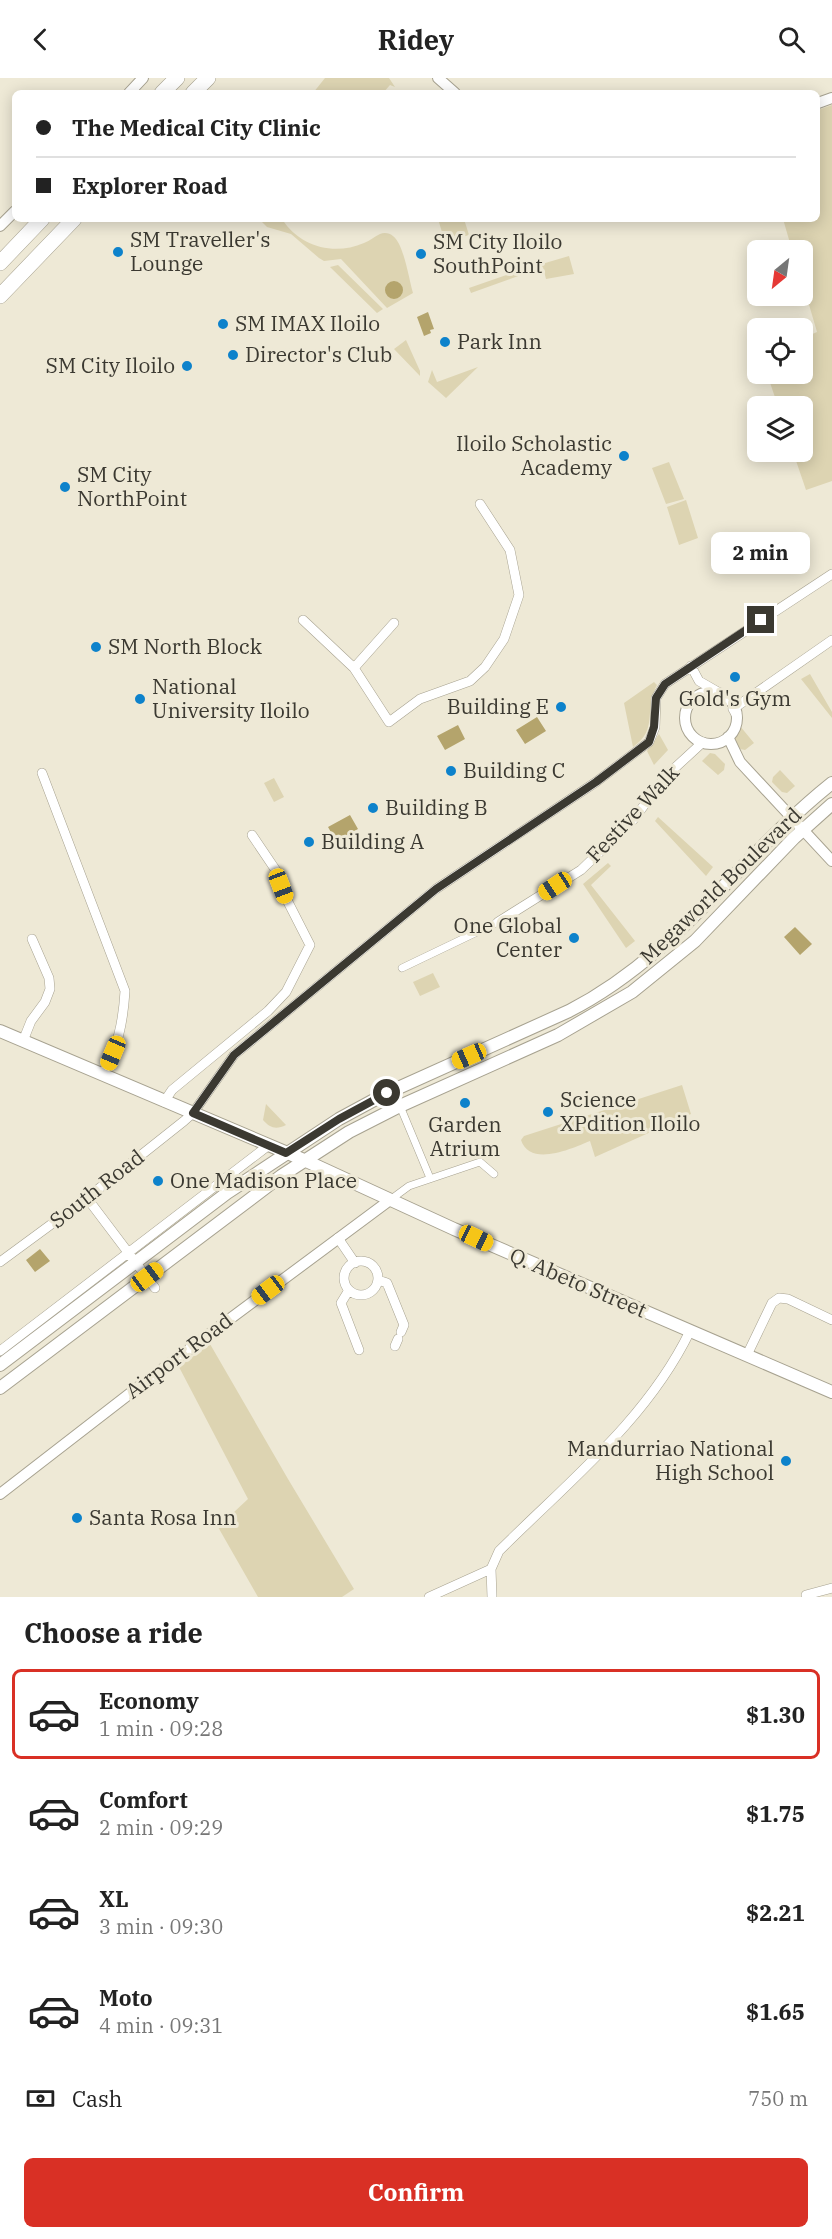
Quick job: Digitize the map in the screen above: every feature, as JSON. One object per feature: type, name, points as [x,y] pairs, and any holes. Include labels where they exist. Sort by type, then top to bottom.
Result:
[{"type":"highway","points":[[165,90],[177,78]]},
{"type":"highway","points":[[197,90],[208,78]]},
{"type":"highway","points":[[0,263],[39,222]]},
{"type":"highway","points":[[0,296],[71,222]]},
{"type":"main road","name":"Megaworld Boulevard","points":[[0,1365],[251,1176],[339,1119],[396,1089],[558,1016],[607,989],[634,970],[678,933],[791,817],[832,783]]},
{"type":"main road","points":[[817,794],[816,805],[823,809],[830,806]]},
{"type":"main road","name":"Megaworld Boulevard","points":[[0,1388],[304,1160],[346,1134],[399,1106],[558,1035],[613,1004],[658,972],[695,941],[803,830],[830,806]]},
{"type":"main road","points":[[759,851],[769,847],[773,849],[775,856],[772,862]]},
{"type":"main road","name":"Q. Abeto Street","points":[[0,1031],[304,1160],[390,1200],[832,1392]]},
{"type":"main road","points":[[339,1119],[335,1124],[335,1129],[339,1134],[346,1134]]},
{"type":"main road","points":[[251,1176],[263,1178],[265,1185],[262,1190]]},
{"type":"main road","points":[[170,1237],[166,1246],[167,1251],[181,1251]]},
{"type":"main road","points":[[94,1293],[110,1294],[110,1303],[107,1307]]},
{"type":"street","points":[[132,90],[143,78]]},
{"type":"street","points":[[438,78],[452,90]]},
{"type":"street","points":[[0,226],[12,214]]},
{"type":"street","points":[[303,620],[354,668],[389,722],[420,699],[470,681],[485,667],[504,639],[519,595],[510,550],[480,504]]},
{"type":"street","name":"South Road","points":[[0,1262],[87,1198],[193,1113],[234,1055],[436,889],[596,782],[649,742],[654,727],[656,698],[665,684],[832,574]]},
{"type":"street","points":[[354,668],[394,623]]},
{"type":"street","points":[[737,716],[733,710],[832,640]]},
{"type":"street","points":[[691,666],[699,681],[718,692],[732,701],[737,716],[736,724],[728,737],[712,744],[703,742],[691,734],[687,727],[686,711],[694,698],[701,693],[718,692]]},
{"type":"street","points":[[728,737],[740,762],[832,861]]},
{"type":"street","name":"Festive Walk","points":[[402,968],[498,922],[581,870],[633,820],[666,776],[703,742]]},
{"type":"street","points":[[42,773],[125,991],[123,1023],[113,1053],[102,1075]]},
{"type":"street","points":[[164,1102],[172,1090],[268,1011],[286,992],[310,945],[286,900],[277,872],[252,835]]},
{"type":"street","points":[[23,1041],[31,1021],[45,1002],[50,989],[49,978],[32,939]]},
{"type":"street","points":[[399,1106],[430,1178]]},
{"type":"street","points":[[0,1351],[268,1145]]},
{"type":"street","points":[[390,1200],[402,1190],[430,1178],[480,1162],[494,1174]]},
{"type":"street","points":[[87,1198],[155,1288]]},
{"type":"street","name":"Airport Road","points":[[0,1494],[390,1200]]},
{"type":"street","points":[[338,1238],[355,1263]]},
{"type":"street","points":[[362,1262],[372,1266],[378,1280],[373,1290],[364,1295],[358,1295],[348,1290],[345,1285],[345,1274],[347,1269],[355,1263],[362,1262]]},
{"type":"street","points":[[378,1280],[387,1283],[404,1325],[398,1339]]},
{"type":"street","points":[[348,1290],[341,1303],[359,1350]]},
{"type":"street","points":[[747,1356],[772,1303],[779,1298],[788,1299],[832,1320]]},
{"type":"street","points":[[492,1597],[490,1569],[498,1551],[612,1442],[678,1356],[690,1331]]},
{"type":"street","points":[[429,1597],[490,1569]]},
{"type":"street","points":[[806,1595],[832,1588]]},
{"type":"shaded area","points":[[325,78],[389,78],[395,87],[390,85],[386,90],[315,90]]},
{"type":"shaded area","points":[[832,105],[832,481],[806,490],[796,462],[813,462],[813,396],[775,396],[770,384],[813,384],[813,334],[817,332],[809,306],[813,306],[813,240],[789,240],[784,222],[820,222],[820,109]]},
{"type":"shaded area","points":[[262,222],[284,222],[289,229],[308,242],[330,249],[353,247],[382,233],[390,234],[400,246],[413,293],[387,308],[341,259],[324,261],[291,234],[267,227]]},
{"type":"shaded area","points":[[439,222],[465,222],[469,235],[445,242]]},
{"type":"shaded area","points":[[569,256],[574,274],[546,279],[543,267],[471,293],[469,288],[518,271]]},
{"type":"shaded area","points":[[338,265],[383,309],[377,313],[330,267]]},
{"type":"shaded area","points":[[390,281],[398,281],[403,286],[401,297],[390,299],[385,294],[385,286]]},
{"type":"shaded area","points":[[428,312],[434,329],[424,336],[417,317]]},
{"type":"shaded area","points":[[406,340],[420,371],[420,376],[394,349]]},
{"type":"shaded area","points":[[478,367],[446,398],[428,382],[432,370],[437,382]]},
{"type":"shaded area","points":[[669,462],[684,499],[666,504],[652,468]]},
{"type":"shaded area","points":[[686,500],[698,538],[679,545],[667,507]]},
{"type":"shaded area","points":[[810,674],[832,712],[832,718],[801,679]]},
{"type":"shaded area","points":[[654,682],[657,685],[653,694],[646,733],[633,747],[624,703]]},
{"type":"shaded area","points":[[537,717],[546,731],[525,744],[516,730]]},
{"type":"shaded area","points":[[458,725],[465,739],[445,750],[437,736]]},
{"type":"shaded area","points":[[740,726],[754,743],[745,750],[740,749],[731,738],[732,733]]},
{"type":"shaded area","points":[[659,734],[668,750],[654,765],[647,751]]},
{"type":"shaded area","points":[[710,753],[715,754],[725,764],[724,770],[718,775],[702,761]]},
{"type":"shaded area","points":[[780,770],[795,786],[787,793],[782,792],[772,782],[773,777]]},
{"type":"shaded area","points":[[274,778],[284,797],[274,802],[264,783]]},
{"type":"shaded area","points":[[350,815],[358,829],[336,841],[328,827]]},
{"type":"shaded area","points":[[658,817],[713,867],[706,876],[655,821]]},
{"type":"shaded area","points":[[608,863],[611,866],[591,885],[635,941],[626,948],[583,884]]},
{"type":"shaded area","points":[[795,927],[812,944],[800,955],[784,937]]},
{"type":"shaded area","points":[[433,973],[440,987],[420,996],[413,982]]},
{"type":"shaded area","points":[[682,1085],[691,1114],[595,1157],[590,1141],[552,1154],[542,1154],[533,1153],[521,1140],[524,1136]]},
{"type":"shaded area","points":[[266,1104],[286,1125],[273,1127],[263,1120]]},
{"type":"shaded area","points":[[40,1249],[50,1261],[35,1272],[26,1260]]},
{"type":"shaded area","points":[[210,1344],[354,1589],[342,1597],[258,1597],[218,1527],[248,1499],[179,1367]]},
{"type":"place","name":"SM Traveller's Lounge","points":[[118,252]]},
{"type":"place","name":"SM City Iloilo SouthPoint","points":[[421,254]]},
{"type":"place","name":"SM IMAX Iloilo","points":[[223,324]]},
{"type":"place","name":"Park Inn","points":[[445,342]]},
{"type":"place","name":"Director's Club","points":[[233,355]]},
{"type":"place","name":"SM City Iloilo","points":[[187,366]]},
{"type":"place","name":"Iloilo Scholastic Academy","points":[[624,456]]},
{"type":"place","name":"SM City NorthPoint","points":[[65,487]]},
{"type":"place","name":"SM North Block","points":[[96,647]]},
{"type":"place","name":"Gold's Gym","points":[[735,677]]},
{"type":"place","name":"National University Iloilo","points":[[140,699]]},
{"type":"place","name":"Building E","points":[[561,707]]},
{"type":"place","name":"Building C","points":[[451,771]]},
{"type":"place","name":"Building B","points":[[373,808]]},
{"type":"place","name":"Building A","points":[[309,842]]},
{"type":"place","name":"One Global Center","points":[[574,938]]},
{"type":"place","name":"Garden Atrium","points":[[465,1103]]},
{"type":"place","name":"Science XPdition Iloilo","points":[[548,1112]]},
{"type":"place","name":"One Madison Place","points":[[158,1181]]},
{"type":"place","name":"Mandurriao National High School","points":[[786,1461]]},
{"type":"place","name":"Santa Rosa Inn","points":[[77,1518]]},
{"type":"route","points":[[387,1093],[339,1119],[286,1153],[193,1113],[234,1055],[436,889],[596,782],[649,742],[654,727],[656,698],[665,684],[761,620]]}]
